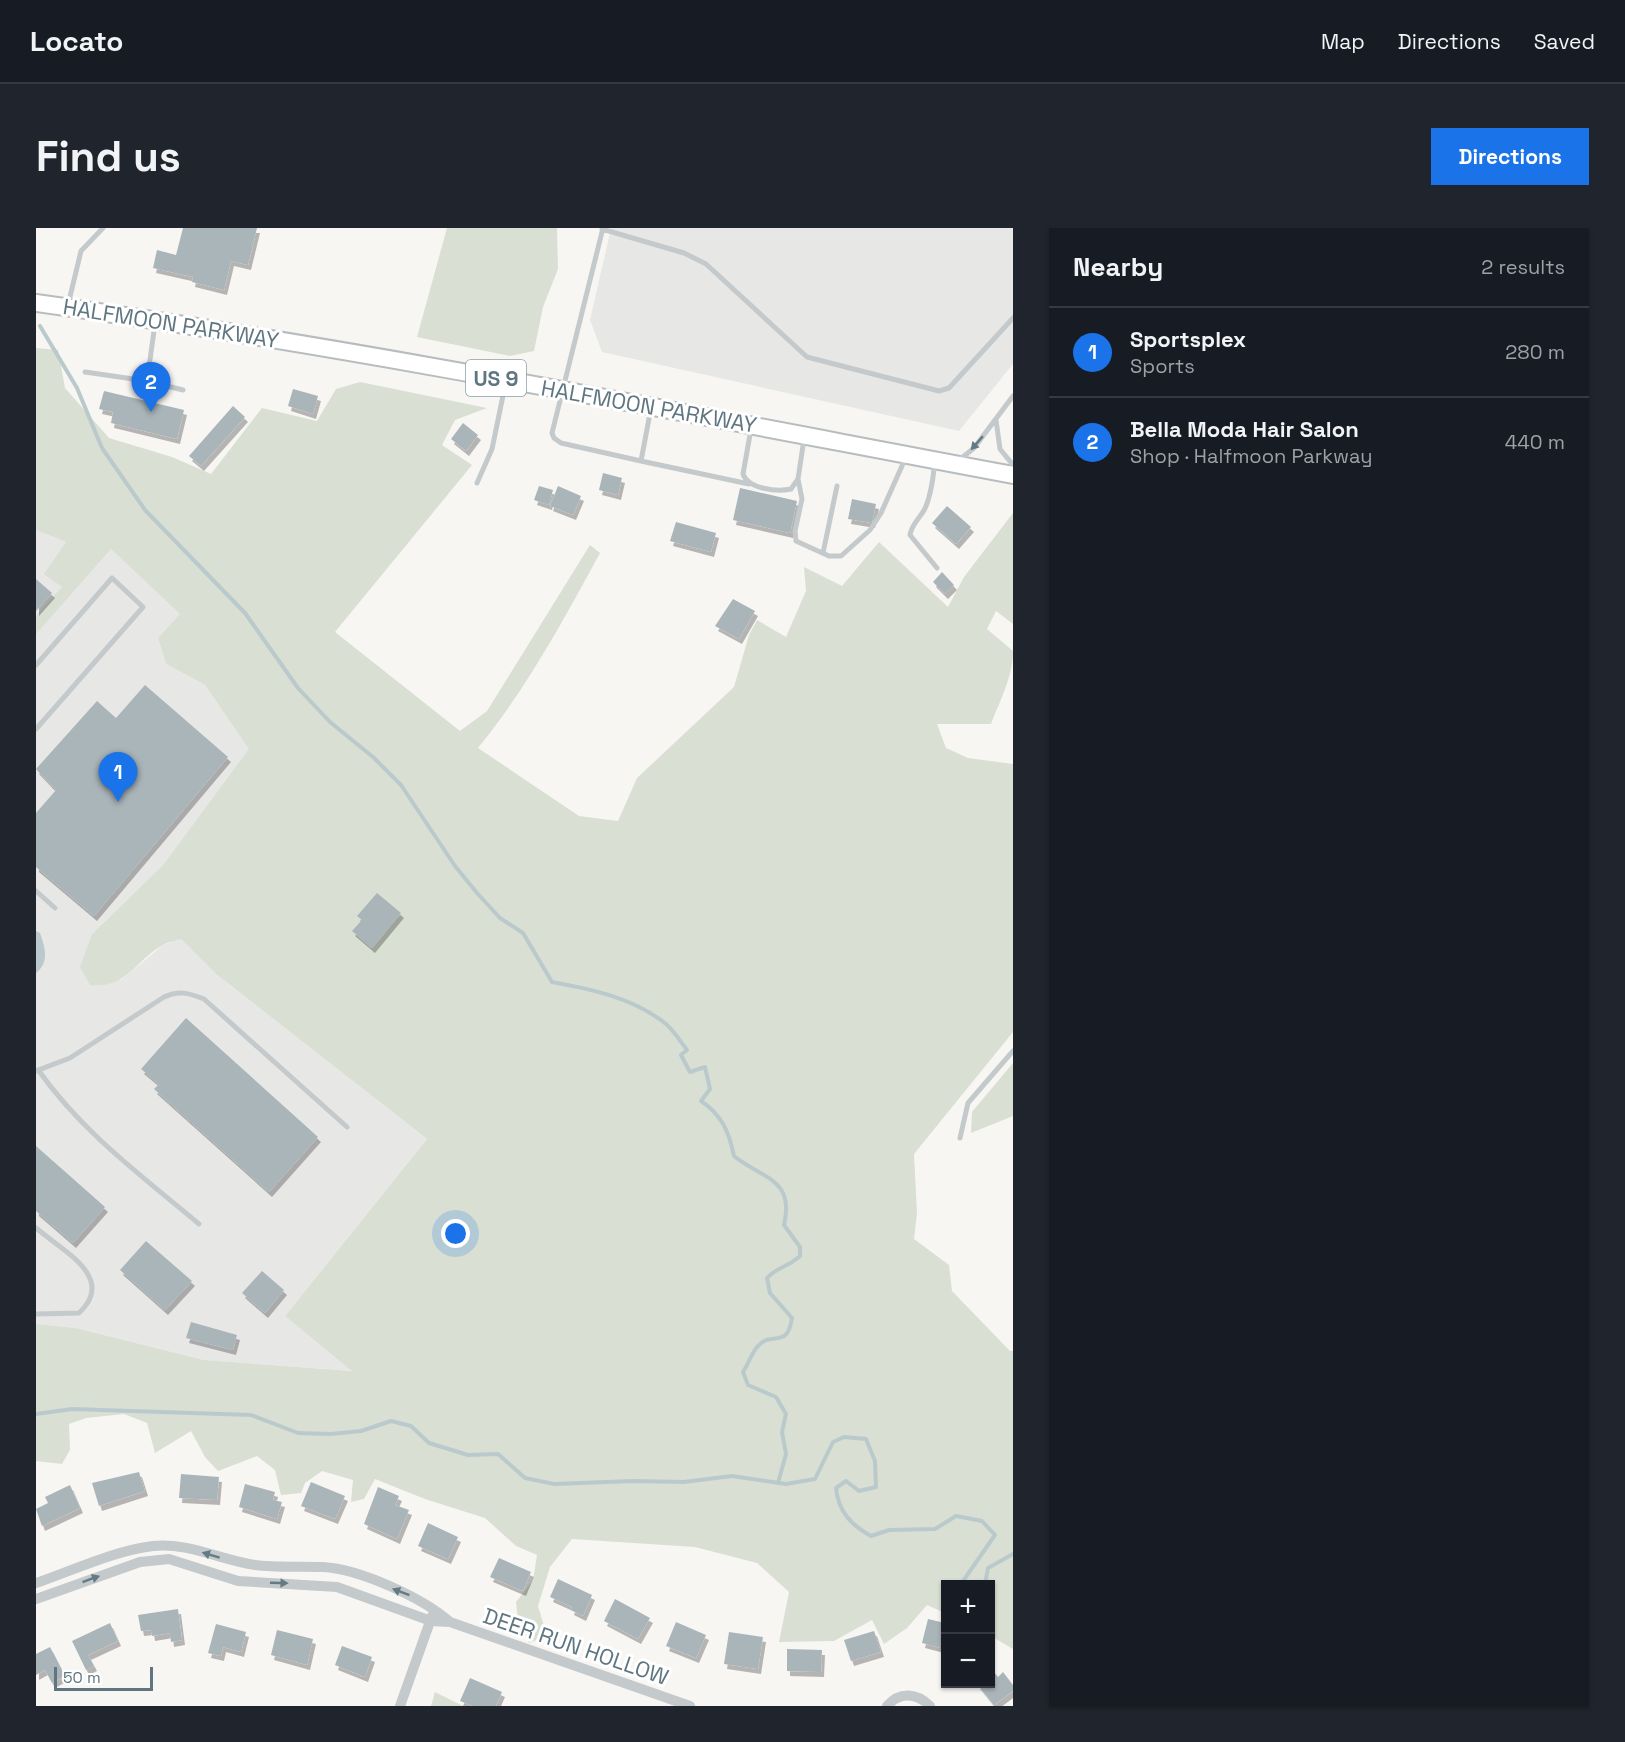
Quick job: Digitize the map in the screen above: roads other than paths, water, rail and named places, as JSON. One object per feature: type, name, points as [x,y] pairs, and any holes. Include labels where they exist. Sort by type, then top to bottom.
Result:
[{"type":"main road","name":"HALFMOON PARKWAY","points":[[36,303],[155,320],[563,390],[1013,475]]},
{"type":"street","name":"DEER RUN HOLLOW","points":[[36,1583],[131,1550],[179,1545],[216,1557],[257,1565],[344,1570],[414,1597],[435,1609],[450,1622]]},
{"type":"street","points":[[154,1546],[157,1561]]},
{"type":"street","name":"DEER RUN HOLLOW","points":[[36,1599],[140,1562],[169,1559],[238,1581],[302,1583],[337,1587],[430,1621],[450,1622],[690,1706]]},
{"type":"street","points":[[302,1583],[305,1569]]},
{"type":"street","points":[[400,1706],[435,1609]]},
{"type":"street","points":[[887,1706],[896,1698],[910,1695],[924,1700],[930,1706]]},
{"type":"lane","points":[[67,307],[81,251],[103,228]]},
{"type":"lane","points":[[798,478],[791,489],[781,491],[561,443],[554,438],[552,433],[603,229],[684,253],[706,264],[794,348],[807,357],[939,391],[949,388],[1013,318]]},
{"type":"lane","points":[[147,381],[155,320]]},
{"type":"lane","points":[[85,372],[147,381],[183,390]]},
{"type":"lane","points":[[477,483],[492,449],[506,380]]},
{"type":"lane","points":[[955,464],[974,448],[1013,396]]},
{"type":"lane","points":[[642,461],[652,406]]},
{"type":"lane","points":[[996,420],[1000,449],[1013,465]]},
{"type":"lane","points":[[749,484],[743,474],[752,424]]},
{"type":"lane","points":[[804,435],[798,478],[802,498],[795,531],[796,541],[829,556],[841,556],[870,530],[881,513],[907,455]]},
{"type":"lane","points":[[935,461],[930,496],[925,509],[911,525],[910,535],[936,568]]},
{"type":"lane","points":[[823,553],[837,486]]},
{"type":"lane","points":[[36,665],[112,578],[143,607],[36,729]]},
{"type":"lane","points":[[36,891],[56,908]]},
{"type":"lane","points":[[199,1224],[101,1142],[61,1102],[37,1071],[70,1058],[164,997],[175,992],[188,993],[204,999],[347,1127]]},
{"type":"lane","points":[[960,1138],[968,1103],[1013,1051]]},
{"type":"lane","points":[[36,1228],[84,1268],[95,1288],[93,1298],[79,1313],[36,1314]]},
{"type":"waterway","points":[[40,326],[77,388],[102,448],[145,510],[245,613],[298,688],[330,722],[373,757],[401,785],[455,866],[477,893],[500,918],[523,933],[552,982],[612,996],[640,1007],[666,1024],[674,1033],[687,1050],[681,1055],[690,1072],[705,1067],[710,1089],[701,1101],[724,1125],[734,1156],[774,1182],[780,1189],[785,1198],[784,1225],[800,1247],[800,1256],[767,1278],[770,1293],[792,1318],[790,1328],[783,1337],[769,1339],[758,1346],[743,1372],[748,1385],[776,1397],[786,1414],[782,1432],[786,1454],[778,1483]]},
{"type":"waterway","points":[[36,1414],[72,1409],[251,1415],[298,1433],[331,1434],[361,1431],[391,1421],[411,1426],[429,1443],[468,1455],[498,1454],[525,1478],[554,1484],[684,1482],[732,1476],[786,1484],[815,1479],[833,1442],[844,1437],[866,1439],[875,1461],[876,1487],[859,1491],[846,1481],[836,1488],[840,1504],[847,1516],[857,1527],[871,1536],[889,1530],[935,1529],[956,1516],[982,1521],[995,1535],[964,1580]]},
{"type":"waterway","points":[[986,1580],[988,1568],[1013,1554]]},
{"type":"place","name":"Bella Moda Hair Salon","points":[[151,412]]},
{"type":"place","name":"Sportsplex","points":[[118,802]]}]
